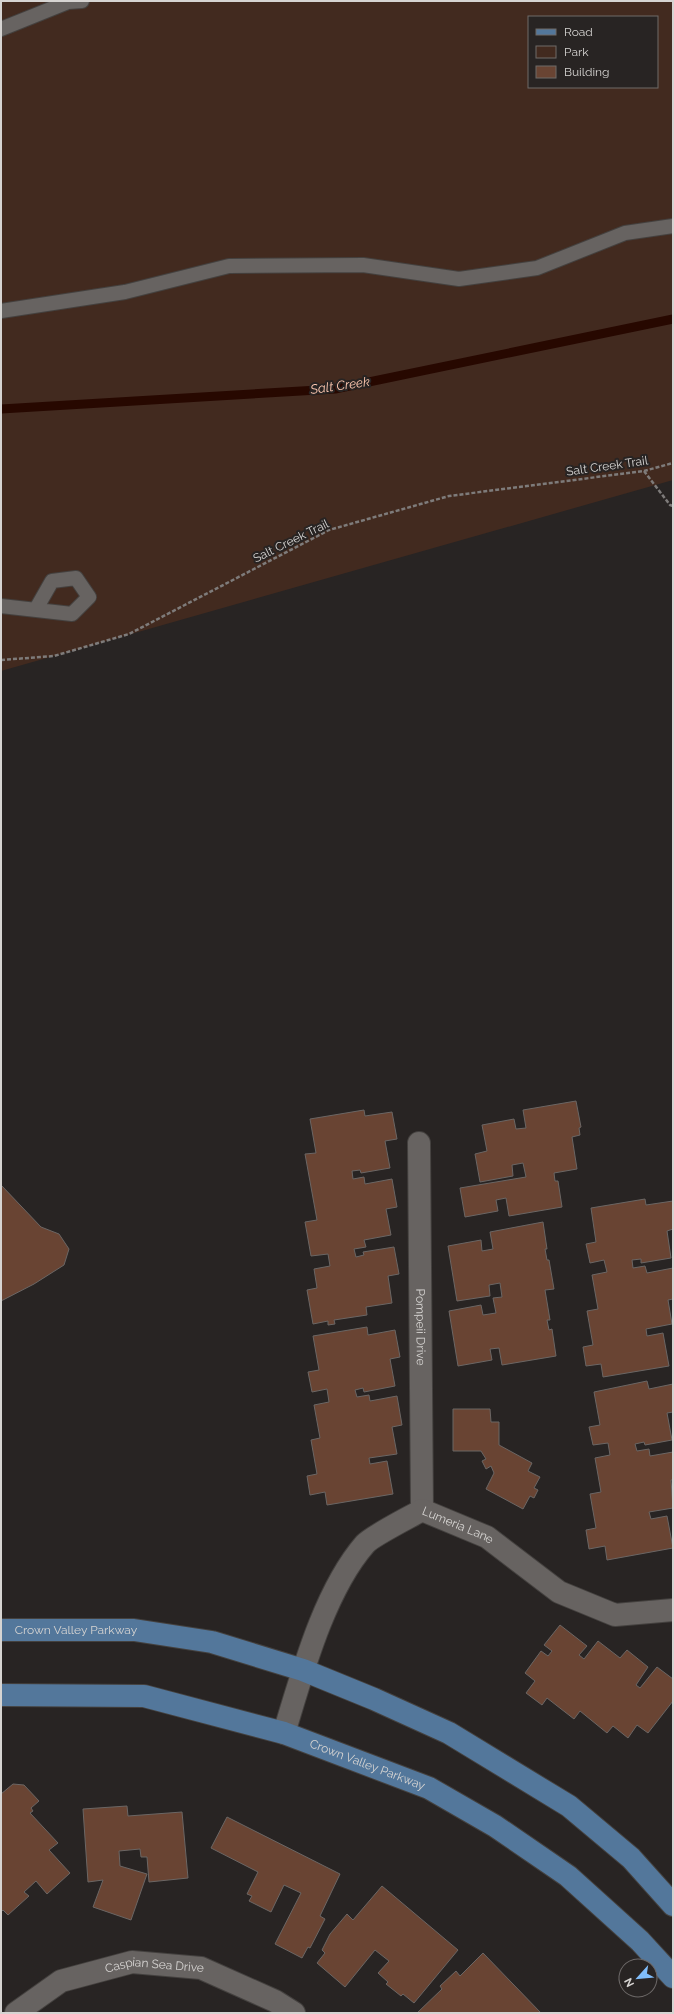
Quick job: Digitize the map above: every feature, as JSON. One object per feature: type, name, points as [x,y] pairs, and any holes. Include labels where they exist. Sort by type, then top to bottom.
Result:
[{"type":"main road","name":"Crown Valley Parkway","points":[[1,1630],[134,1630],[212,1642],[303,1670],[374,1698],[449,1733],[569,1806],[631,1858],[673,1904]]},
{"type":"main road","name":"Crown Valley Parkway","points":[[1,1695],[144,1696],[284,1733],[429,1788],[495,1826],[568,1876],[640,1940],[673,1978]]},
{"type":"street","name":"Pompeii Drive","points":[[419,1143],[422,1510]]},
{"type":"street","name":"Lumeria Lane","points":[[284,1733],[303,1670],[335,1588],[365,1543],[422,1510],[487,1537],[560,1592],[616,1615],[673,1610]]},
{"type":"street","name":"Caspian Sea Drive","points":[[16,2013],[61,1981],[132,1962],[201,1968],[275,2001],[294,2013]]},
{"type":"lane","points":[[1,29],[68,2],[82,1]]},
{"type":"lane","points":[[1,311],[125,292],[230,266],[363,265],[459,278],[537,268],[625,234],[673,226]]},
{"type":"lane","points":[[1,606],[36,609]]},
{"type":"path","name":"Salt Creek Trail","points":[[1,660],[54,656],[129,634],[329,530],[449,496],[644,471],[673,463]]},
{"type":"path","points":[[644,471],[670,506],[673,506]]},
{"type":"green space","points":[[1,1],[673,1],[673,480],[1,671]]},
{"type":"building","points":[[576,1101],[581,1127],[579,1128],[580,1135],[572,1137],[577,1169],[554,1173],[555,1181],[558,1181],[562,1207],[509,1216],[506,1198],[496,1200],[498,1211],[465,1217],[460,1188],[526,1177],[523,1163],[512,1165],[513,1176],[480,1182],[475,1154],[487,1151],[482,1125],[514,1119],[516,1129],[526,1128],[523,1110]]},
{"type":"building","points":[[364,1110],[365,1116],[392,1112],[397,1139],[385,1141],[390,1168],[361,1173],[360,1170],[352,1171],[353,1179],[364,1177],[365,1184],[392,1179],[397,1207],[386,1209],[391,1235],[364,1240],[366,1247],[354,1249],[356,1257],[364,1255],[363,1252],[394,1247],[399,1274],[388,1276],[392,1303],[366,1307],[367,1315],[334,1320],[335,1324],[328,1325],[328,1321],[313,1324],[307,1290],[317,1288],[314,1269],[330,1266],[328,1254],[311,1256],[305,1222],[317,1220],[305,1154],[316,1153],[310,1119]]},
{"type":"building","points":[[1,1185],[41,1227],[59,1234],[69,1249],[64,1265],[34,1284],[1,1301]]},
{"type":"building","points":[[645,1199],[646,1205],[673,1201],[673,1229],[667,1231],[671,1258],[641,1263],[641,1259],[632,1260],[633,1268],[645,1266],[647,1273],[673,1268],[673,1299],[668,1300],[672,1324],[646,1329],[647,1336],[663,1333],[669,1366],[603,1377],[601,1364],[586,1366],[583,1347],[593,1345],[587,1311],[598,1309],[592,1275],[607,1272],[604,1260],[590,1263],[586,1244],[596,1242],[591,1208]]},
{"type":"building","points":[[543,1222],[547,1249],[545,1249],[547,1260],[549,1260],[554,1289],[545,1290],[550,1320],[547,1320],[549,1330],[552,1329],[556,1356],[502,1365],[499,1348],[490,1349],[492,1360],[458,1366],[449,1311],[481,1305],[483,1315],[496,1313],[493,1298],[502,1297],[500,1283],[489,1285],[490,1296],[457,1301],[448,1246],[481,1240],[482,1251],[493,1249],[490,1232]]},
{"type":"building","points":[[367,1327],[368,1335],[395,1330],[400,1357],[390,1359],[395,1386],[364,1392],[363,1388],[355,1390],[357,1397],[369,1395],[370,1401],[397,1396],[402,1425],[392,1427],[397,1454],[369,1458],[370,1464],[387,1461],[393,1494],[327,1505],[325,1492],[310,1495],[307,1476],[317,1474],[311,1440],[320,1438],[314,1405],[329,1402],[327,1389],[312,1392],[308,1372],[319,1370],[313,1336]]},
{"type":"building","points":[[647,1381],[649,1389],[673,1384],[673,1412],[667,1413],[672,1440],[645,1445],[644,1442],[635,1444],[637,1451],[649,1449],[650,1456],[673,1452],[673,1480],[671,1480],[673,1508],[649,1512],[651,1519],[667,1516],[673,1548],[607,1560],[605,1546],[589,1549],[586,1530],[596,1528],[590,1494],[601,1492],[595,1458],[610,1455],[608,1443],[593,1445],[589,1427],[600,1425],[594,1392]]},
{"type":"building","points":[[453,1409],[490,1409],[491,1422],[499,1422],[499,1445],[532,1463],[528,1471],[540,1477],[534,1488],[538,1490],[534,1498],[530,1496],[523,1509],[486,1489],[494,1473],[491,1466],[486,1469],[482,1461],[486,1459],[481,1451],[453,1451]]},
{"type":"building","points":[[560,1625],[587,1646],[579,1655],[584,1659],[598,1641],[620,1658],[627,1650],[648,1667],[636,1685],[640,1688],[657,1667],[673,1679],[673,1701],[648,1733],[637,1725],[628,1738],[613,1726],[607,1733],[580,1711],[574,1719],[547,1698],[542,1705],[526,1693],[535,1681],[525,1673],[541,1651],[548,1656],[552,1651],[544,1645]]},
{"type":"building","points":[[13,1784],[24,1785],[39,1801],[31,1808],[33,1811],[30,1813],[58,1843],[49,1850],[70,1873],[47,1894],[36,1881],[24,1892],[29,1896],[8,1915],[3,1910],[1,1912],[1,1794]]},
{"type":"building","points":[[127,1806],[128,1816],[182,1812],[188,1878],[149,1882],[147,1857],[141,1857],[140,1849],[119,1851],[120,1866],[147,1874],[131,1920],[93,1907],[103,1880],[88,1882],[83,1809]]},
{"type":"building","points":[[227,1817],[340,1874],[320,1916],[325,1919],[310,1948],[308,1947],[302,1958],[275,1944],[301,1893],[284,1885],[271,1912],[249,1901],[252,1896],[247,1894],[258,1872],[211,1848]]},
{"type":"building","points":[[382,1886],[458,1950],[414,2003],[403,1994],[401,1996],[386,1984],[388,1982],[378,1973],[389,1961],[375,1950],[345,1987],[317,1963],[325,1953],[322,1950],[330,1934],[347,1914],[353,1920]]},
{"type":"building","points":[[483,1953],[541,2013],[417,2013],[442,1989],[440,1986],[456,1971],[460,1976]]},
{"type":"waterway","name":"Salt Creek","points":[[1,409],[335,389],[673,319]]}]
